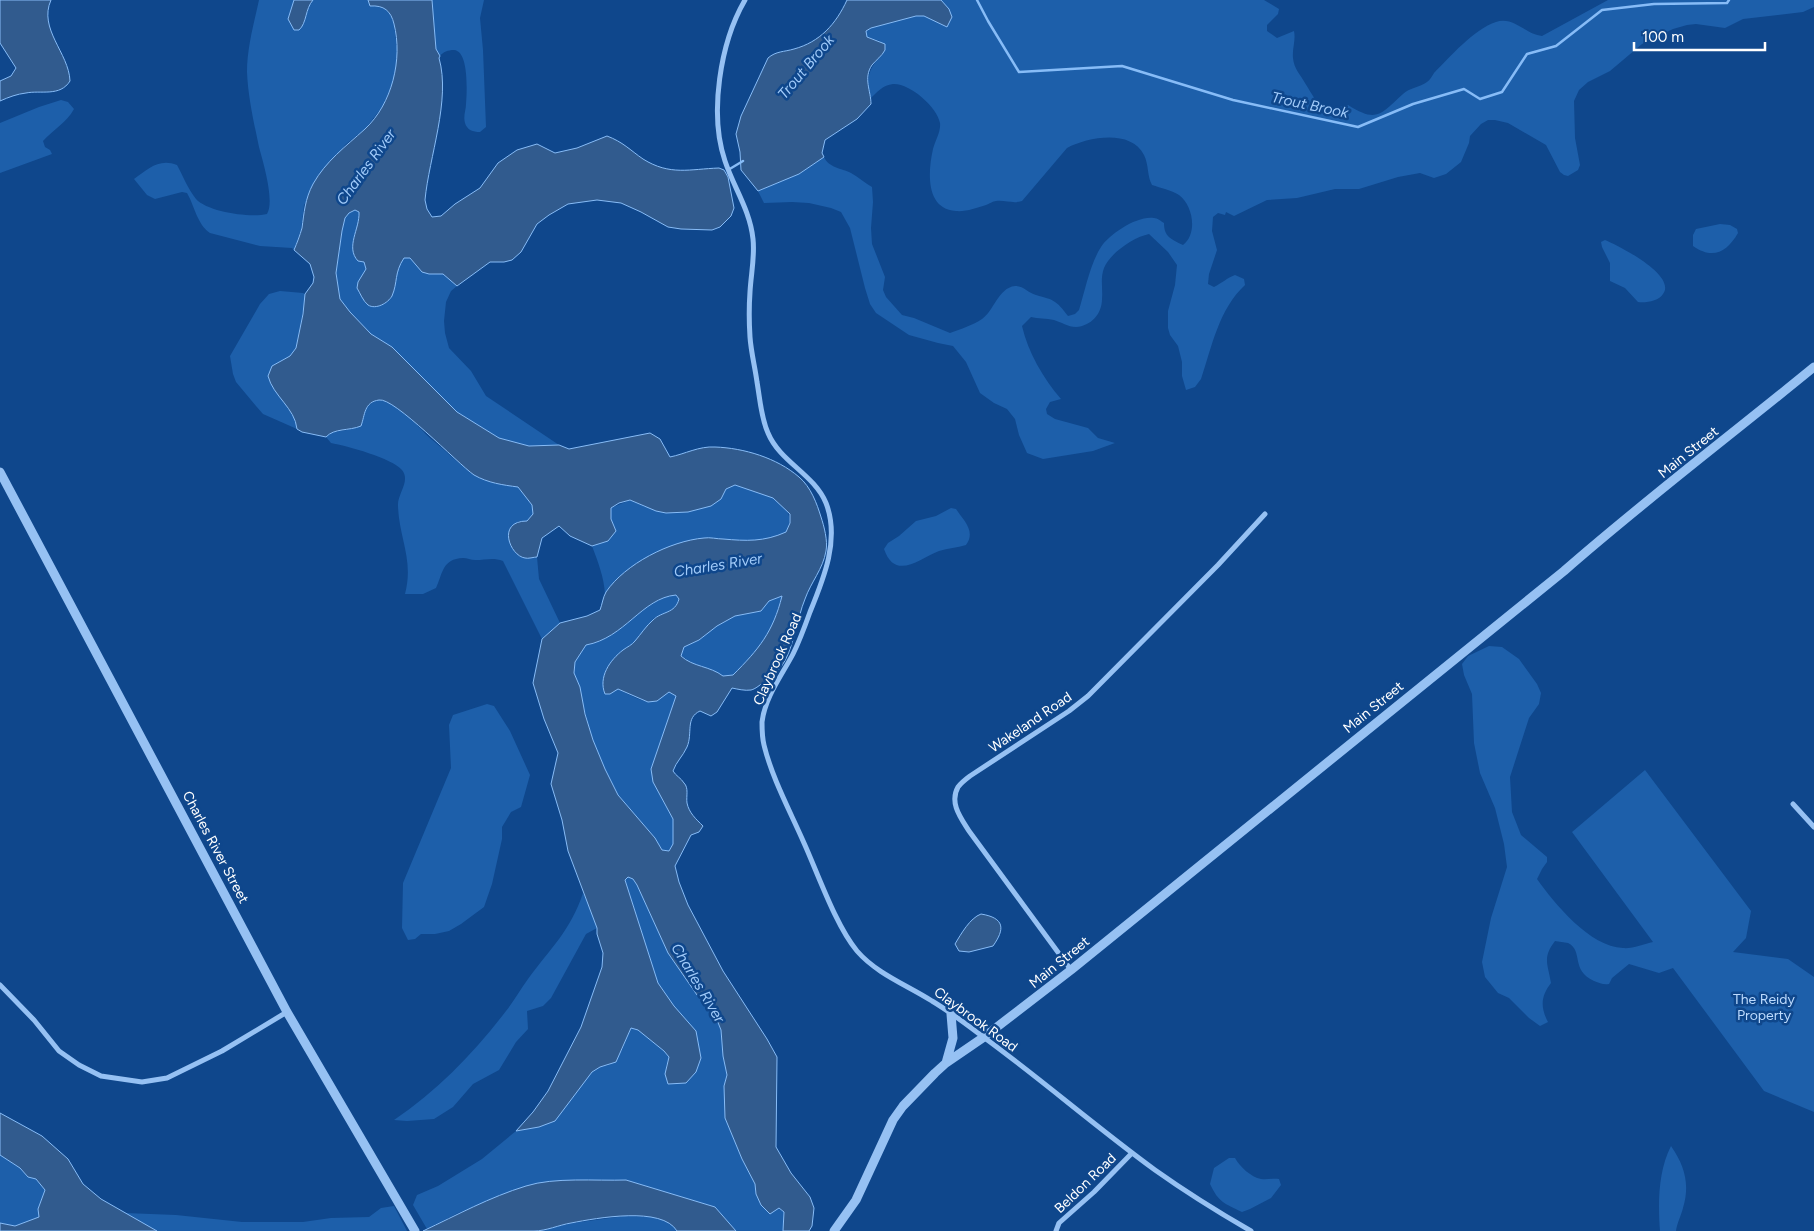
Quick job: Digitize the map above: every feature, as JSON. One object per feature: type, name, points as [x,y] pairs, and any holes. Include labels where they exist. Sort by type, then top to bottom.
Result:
[{"type":"street","name":"Claybrook Road","points":[[744,0],[731,27],[722,69],[718,116],[727,165],[745,206],[754,245],[750,293],[750,338],[760,403],[768,434],[782,455],[821,494],[826,504],[832,535],[826,571],[819,591],[796,648],[768,700],[762,726],[763,741],[778,784],[834,911],[856,950],[884,973],[936,1003],[984,1038],[1132,1153],[1192,1196],[1251,1231]]},
{"type":"street","name":"Main Street","points":[[834,1231],[856,1200],[893,1120],[914,1092],[946,1063],[984,1038],[1071,970],[1814,366]]},
{"type":"street","name":"Charles River Street","points":[[0,472],[287,1012],[413,1227]]},
{"type":"street","name":"Wakeland Road","points":[[1071,970],[969,831],[957,811],[955,800],[958,788],[970,776],[1069,711],[1088,696],[1223,560],[1265,514]]},
{"type":"street","points":[[1793,804],[1814,827]]},
{"type":"street","points":[[0,985],[34,1020],[59,1051],[79,1065],[102,1076],[142,1082],[167,1078],[222,1051],[287,1012]]},
{"type":"street","points":[[946,1063],[953,1038],[951,1014]]},
{"type":"street","name":"Beldon Road","points":[[1056,1231],[1059,1223],[1094,1192],[1132,1153]]},
{"type":"green space","points":[[259,0],[294,0],[288,19],[304,23],[310,3],[313,0],[368,0],[370,6],[380,6],[386,9],[391,15],[394,25],[398,55],[393,83],[382,107],[366,128],[345,145],[304,205],[301,230],[294,250],[292,248],[260,246],[210,233],[199,220],[187,193],[182,192],[155,199],[147,195],[134,179],[154,166],[171,163],[177,165],[193,195],[202,204],[230,213],[267,214],[270,200],[269,191],[252,110],[247,72],[249,45]]},
{"type":"green space","points":[[432,0],[484,0],[480,18],[486,127],[480,132],[471,130],[465,123],[467,82],[465,64],[462,57],[459,52],[454,50],[443,53],[440,56],[436,49]]},
{"type":"green space","points":[[941,0],[1264,0],[1279,9],[1278,14],[1267,25],[1267,31],[1277,38],[1294,31],[1294,62],[1317,102],[1331,108],[1348,105],[1358,111],[1372,115],[1378,114],[1389,107],[1405,92],[1427,82],[1447,59],[1471,37],[1496,22],[1509,22],[1531,33],[1542,36],[1608,0],[1814,0],[1814,7],[1803,12],[1743,19],[1725,28],[1696,24],[1687,25],[1673,29],[1642,44],[1610,71],[1588,82],[1579,90],[1574,101],[1575,138],[1580,165],[1578,170],[1568,176],[1560,172],[1546,145],[1508,123],[1488,120],[1481,124],[1470,136],[1461,162],[1446,174],[1434,178],[1420,173],[1398,177],[1359,189],[1335,189],[1297,198],[1267,200],[1234,216],[1226,212],[1225,215],[1218,213],[1213,217],[1212,231],[1217,250],[1209,274],[1208,284],[1214,287],[1235,275],[1244,279],[1245,285],[1229,305],[1217,329],[1201,379],[1195,387],[1186,390],[1178,346],[1170,335],[1168,328],[1168,311],[1175,285],[1177,265],[1168,252],[1149,234],[1130,242],[1111,257],[1104,268],[1100,310],[1091,322],[1073,327],[1054,320],[1031,317],[1022,326],[1037,364],[1061,399],[1050,402],[1046,409],[1047,414],[1055,419],[1088,428],[1098,438],[1115,443],[1093,451],[1043,459],[1027,453],[1019,435],[1015,419],[1007,409],[980,393],[966,362],[953,346],[909,335],[876,313],[870,304],[865,288],[850,228],[841,212],[809,203],[764,203],[758,191],[799,174],[824,157],[832,166],[851,173],[872,187],[872,244],[885,277],[883,290],[886,297],[902,315],[950,333],[982,319],[1004,291],[1015,286],[1054,301],[1068,316],[1075,314],[1079,310],[1091,269],[1101,247],[1117,231],[1132,222],[1140,219],[1156,218],[1164,223],[1165,232],[1172,239],[1183,245],[1188,240],[1191,234],[1192,220],[1188,205],[1179,195],[1152,185],[1144,155],[1138,147],[1129,141],[1119,138],[1086,141],[1067,148],[1022,201],[995,201],[960,211],[946,209],[939,204],[931,188],[930,178],[933,149],[940,126],[938,117],[922,97],[907,87],[900,85],[886,86],[871,98],[868,79],[871,68],[883,54],[880,41],[867,37],[866,31],[916,16],[924,16],[944,3]]},
{"type":"green space","points":[[61,100],[68,102],[74,109],[64,122],[43,141],[45,147],[52,154],[0,173],[0,123]]},
{"type":"green space","points":[[355,210],[359,212],[359,221],[352,246],[358,261],[364,262],[366,269],[358,282],[394,289],[398,266],[404,258],[410,258],[437,274],[443,274],[457,286],[451,291],[446,302],[444,321],[449,348],[471,371],[486,396],[559,445],[529,446],[499,438],[457,412],[392,347],[371,334],[350,312],[340,299],[336,273],[345,218]]},
{"type":"green space","points":[[1720,224],[1730,225],[1737,229],[1738,233],[1729,245],[1719,252],[1713,253],[1707,253],[1693,246],[1693,235],[1696,229]]},
{"type":"green space","points":[[1605,240],[1644,262],[1662,278],[1665,286],[1663,294],[1659,298],[1652,301],[1638,302],[1625,288],[1610,281],[1610,263],[1601,242]]},
{"type":"green space","points":[[280,291],[303,293],[306,295],[296,348],[290,356],[279,362],[287,407],[296,421],[297,429],[263,414],[236,382],[230,356],[260,304],[269,294]]},
{"type":"green space","points":[[379,399],[387,401],[401,410],[431,439],[473,474],[489,482],[518,487],[532,505],[533,514],[527,521],[518,521],[525,558],[537,557],[539,579],[560,623],[542,639],[503,561],[493,559],[456,559],[444,568],[436,588],[423,594],[405,594],[408,570],[398,506],[405,479],[402,470],[379,457],[331,443],[326,437],[333,432],[355,427],[362,422],[367,407]]},
{"type":"green space","points":[[735,485],[765,494],[783,505],[788,512],[789,521],[786,532],[768,540],[739,540],[616,580],[605,594],[602,576],[592,546],[608,541],[616,531],[611,519],[611,508],[630,500],[645,507],[721,499],[726,489]]},
{"type":"green space","points":[[951,508],[956,509],[968,526],[970,535],[966,545],[939,551],[908,565],[894,564],[889,559],[884,549],[888,543],[916,521],[936,516]]},
{"type":"green space","points":[[676,595],[679,599],[677,606],[672,611],[654,618],[635,642],[622,651],[610,694],[617,689],[643,701],[655,700],[669,691],[676,696],[672,711],[662,799],[673,819],[673,844],[669,851],[662,850],[655,838],[618,795],[593,740],[574,673],[575,662],[586,645],[611,635],[653,604],[664,598]]},
{"type":"green space","points":[[782,596],[771,631],[755,652],[733,675],[723,676],[691,662],[681,655],[684,647],[699,640],[717,626],[735,616],[761,611],[769,601]]},
{"type":"green space","name":"The Reidy Property","points":[[1489,646],[1502,647],[1519,659],[1537,684],[1541,693],[1539,704],[1529,718],[1510,777],[1512,812],[1521,835],[1547,857],[1547,862],[1537,879],[1553,900],[1574,922],[1598,940],[1611,946],[1623,948],[1653,942],[1572,832],[1645,770],[1751,911],[1746,938],[1733,952],[1788,959],[1814,977],[1814,1112],[1764,1091],[1673,968],[1659,973],[1629,964],[1612,978],[1609,984],[1603,984],[1587,977],[1582,972],[1573,946],[1568,943],[1555,941],[1547,957],[1551,983],[1545,992],[1543,1002],[1548,1022],[1540,1026],[1509,998],[1498,993],[1485,977],[1482,962],[1491,918],[1507,867],[1504,844],[1495,808],[1480,773],[1474,743],[1472,694],[1464,675],[1462,664],[1468,656]]},
{"type":"green space","points":[[487,704],[494,706],[510,731],[530,775],[521,807],[511,812],[502,827],[502,839],[492,884],[484,907],[449,931],[421,934],[415,939],[408,940],[402,928],[403,883],[451,768],[449,725],[453,715]]},
{"type":"green space","points":[[628,877],[633,879],[637,885],[668,953],[697,995],[711,1005],[721,1030],[727,1075],[724,1086],[725,1118],[755,1184],[756,1194],[784,1212],[783,1231],[736,1231],[715,1207],[626,1180],[560,1181],[527,1186],[458,1213],[427,1229],[413,1205],[417,1195],[438,1186],[482,1159],[516,1131],[539,1127],[578,1089],[592,1072],[600,1067],[609,1065],[622,1050],[631,1028],[638,1029],[669,1057],[666,1067],[668,1083],[674,1006],[658,983],[625,880]]},
{"type":"green space","points":[[583,893],[592,911],[597,928],[586,934],[551,998],[543,1006],[527,1011],[528,1029],[516,1042],[499,1070],[473,1084],[453,1107],[434,1119],[394,1120],[426,1096],[454,1070],[494,1027],[566,929]]},
{"type":"green space","points":[[1671,1146],[1683,1168],[1686,1184],[1685,1200],[1676,1231],[1660,1231],[1659,1199],[1661,1177]]},
{"type":"green space","points":[[0,1155],[20,1168],[28,1177],[36,1179],[45,1190],[38,1209],[39,1217],[15,1226],[0,1223]]},
{"type":"green space","points":[[1229,1158],[1235,1158],[1253,1176],[1261,1179],[1279,1179],[1281,1185],[1271,1198],[1242,1212],[1219,1199],[1210,1184],[1214,1168]]},
{"type":"green space","points":[[394,1206],[407,1231],[157,1231],[125,1213],[176,1215],[242,1222],[303,1222],[331,1218],[369,1217],[381,1208]]},
{"type":"green space","points":[[625,1216],[661,1219],[673,1226],[677,1231],[537,1231],[573,1223]]},
{"type":"water","points":[[0,0],[51,0],[48,21],[68,71],[70,81],[66,86],[50,92],[23,93],[0,101],[0,81],[11,76],[16,68],[0,43]]},
{"type":"water","points":[[294,0],[313,0],[299,30],[294,30],[288,19]]},
{"type":"water","name":"Charles River","points":[[368,0],[432,0],[436,49],[440,56],[442,74],[442,92],[441,110],[425,200],[427,209],[432,217],[441,216],[455,204],[480,188],[498,163],[517,150],[537,144],[555,153],[577,148],[607,136],[613,138],[643,159],[662,168],[680,170],[719,168],[724,170],[728,177],[734,208],[731,216],[720,227],[712,230],[668,227],[621,203],[597,200],[568,204],[537,224],[521,252],[512,260],[490,262],[457,286],[443,274],[422,272],[410,258],[404,258],[397,273],[392,296],[385,303],[375,307],[366,303],[357,288],[358,282],[366,269],[364,262],[358,261],[354,256],[353,244],[359,218],[359,212],[355,210],[345,218],[336,273],[340,299],[371,334],[392,347],[457,412],[499,438],[529,446],[559,445],[569,449],[650,433],[660,439],[670,457],[709,447],[737,449],[760,455],[781,464],[803,481],[813,496],[824,529],[826,551],[822,564],[805,599],[785,661],[778,671],[755,688],[746,690],[732,688],[717,712],[711,716],[700,711],[695,714],[691,722],[689,742],[673,771],[686,785],[689,810],[703,826],[699,832],[691,835],[675,866],[679,882],[688,905],[723,971],[777,1057],[776,1147],[791,1173],[810,1197],[814,1208],[812,1226],[809,1231],[783,1231],[784,1212],[779,1208],[770,1214],[761,1205],[756,1194],[755,1184],[725,1118],[724,1086],[727,1075],[721,1030],[711,1005],[697,995],[668,953],[637,885],[633,879],[628,877],[625,880],[658,983],[674,1006],[696,1031],[701,1058],[696,1072],[686,1083],[668,1084],[665,1074],[669,1057],[638,1030],[631,1028],[616,1062],[600,1067],[592,1072],[555,1121],[539,1127],[516,1131],[548,1091],[581,1027],[602,967],[603,953],[597,928],[568,851],[562,820],[551,784],[558,753],[544,719],[533,683],[542,639],[560,623],[587,616],[600,610],[606,592],[614,582],[636,563],[649,556],[677,544],[704,538],[747,540],[770,538],[786,532],[790,523],[790,514],[773,498],[735,485],[726,489],[721,499],[711,506],[688,512],[666,513],[656,511],[630,500],[619,503],[611,508],[611,519],[616,531],[608,541],[592,546],[570,536],[559,526],[542,538],[537,557],[526,558],[520,556],[515,551],[509,539],[509,532],[512,526],[527,521],[533,514],[532,505],[518,487],[490,482],[474,475],[411,419],[387,402],[379,400],[370,403],[361,426],[333,432],[326,437],[302,432],[297,429],[292,415],[274,390],[268,376],[272,366],[290,356],[296,348],[305,294],[313,283],[314,277],[310,264],[294,250],[302,228],[305,206],[310,190],[330,161],[374,119],[382,107],[393,80],[397,52],[393,19],[389,12],[383,8],[370,6]],"holes":[[[676,595],[679,599],[675,607],[653,620],[634,642],[614,659],[606,669],[603,681],[605,694],[610,694],[618,689],[648,702],[657,701],[669,692],[676,696],[651,769],[653,782],[673,819],[673,844],[669,851],[662,850],[655,838],[618,795],[593,740],[585,714],[580,687],[574,673],[575,662],[586,645],[612,635],[653,603]],[[782,596],[774,620],[764,639],[733,675],[723,676],[681,656],[684,647],[699,640],[717,626],[735,616],[761,611],[769,601]]]},
{"type":"water","points":[[847,0],[941,0],[949,9],[952,17],[947,27],[924,16],[916,16],[866,31],[867,37],[885,44],[885,50],[869,70],[868,84],[871,104],[857,119],[825,140],[822,153],[824,157],[799,174],[758,191],[741,170],[736,134],[741,116],[768,58],[777,53],[803,46],[819,37],[838,17]]},
{"type":"water","points":[[981,914],[999,921],[1001,929],[997,940],[993,946],[969,952],[959,951],[955,944],[963,931]]},
{"type":"water","points":[[0,1113],[42,1136],[68,1159],[83,1184],[101,1199],[157,1231],[0,1231],[0,1223],[15,1226],[39,1217],[38,1209],[45,1190],[36,1179],[28,1177],[20,1168],[0,1155]]},
{"type":"water","points":[[562,1180],[626,1180],[715,1207],[736,1231],[677,1231],[669,1223],[658,1218],[628,1216],[582,1221],[539,1231],[423,1231],[500,1195],[537,1183]]},
{"type":"waterway","name":"Trout Brook","points":[[977,0],[1019,72],[1122,66],[1233,100],[1358,127],[1413,104],[1464,89],[1480,99],[1502,92],[1527,54],[1556,46],[1602,10],[1654,4],[1727,3],[1729,0]]},
{"type":"waterway","name":"Trout Brook","points":[[728,170],[743,161]]}]
